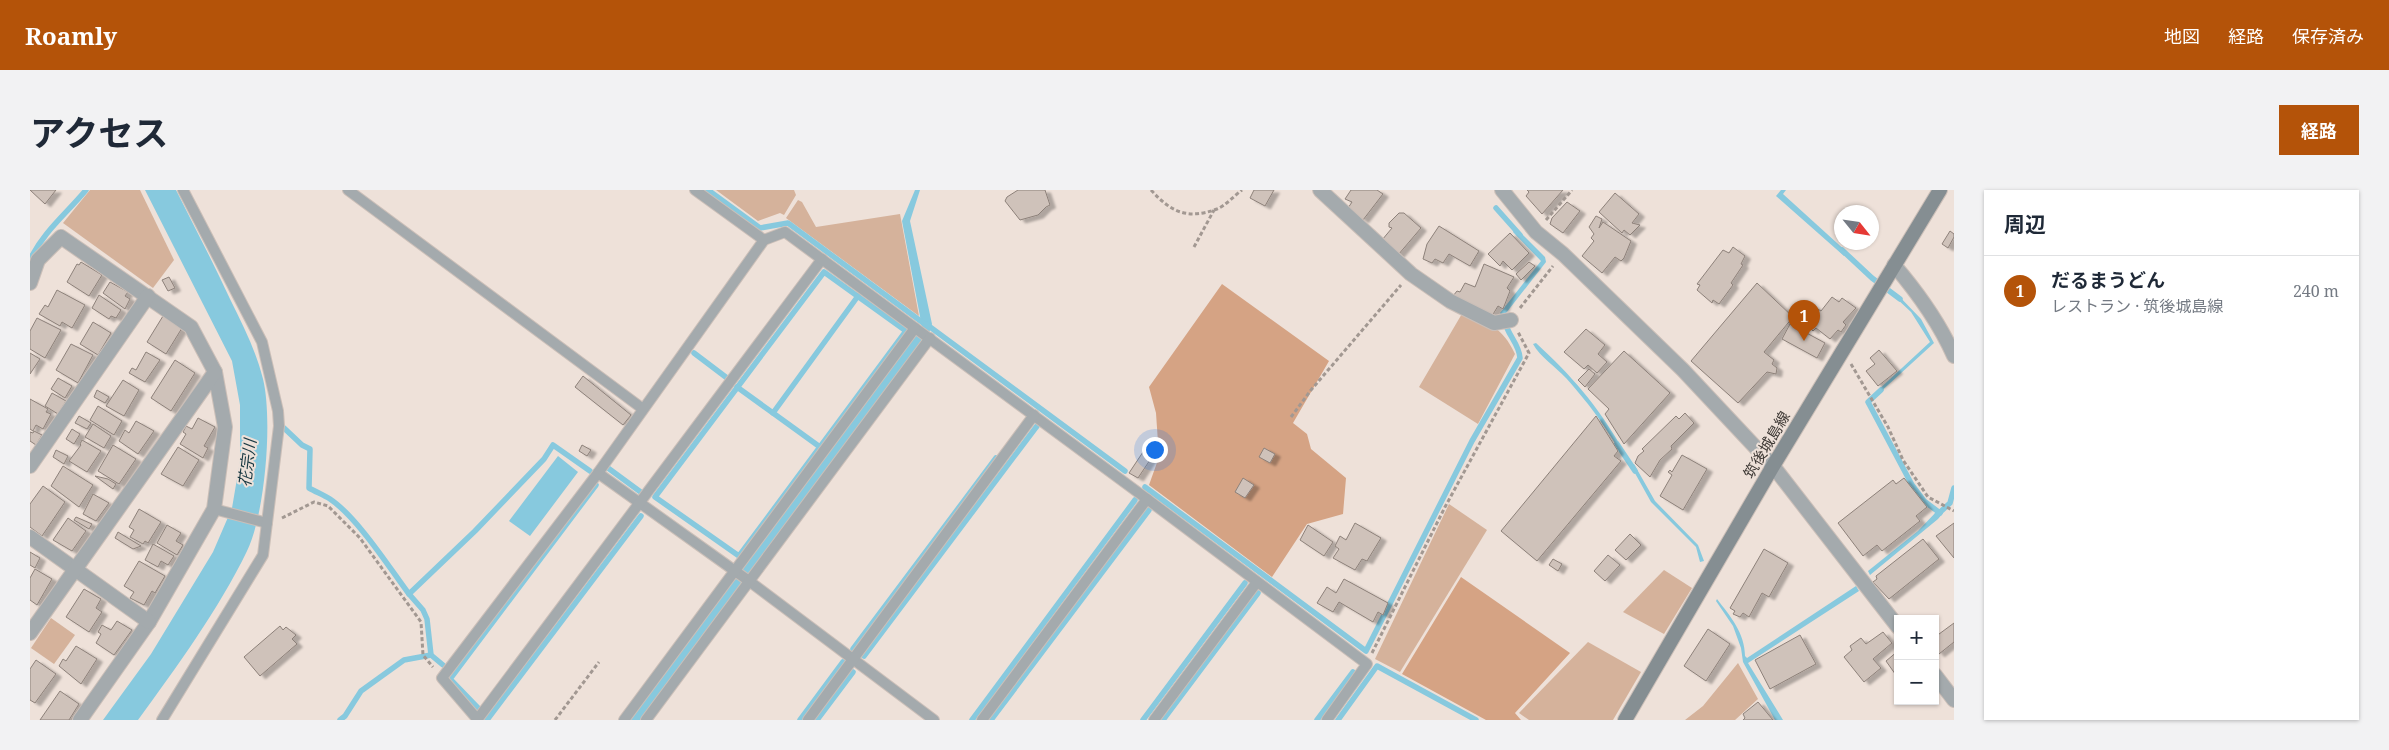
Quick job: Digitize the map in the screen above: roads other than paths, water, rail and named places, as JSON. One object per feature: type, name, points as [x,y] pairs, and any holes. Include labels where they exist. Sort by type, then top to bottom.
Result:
[{"type":"main road","name":"筑後城島線","points":[[1625,720],[1773,466],[1940,190]]},
{"type":"street","points":[[1320,190],[1411,274],[1450,301],[1494,323],[1511,320]]},
{"type":"street","points":[[1502,190],[1536,232],[1563,254],[1683,370],[1773,466],[1894,622]]},
{"type":"street","points":[[30,283],[38,260],[61,237],[191,327],[215,372],[225,427],[220,510],[149,622],[80,720]]},
{"type":"street","points":[[1894,265],[1915,290],[1944,334],[1954,356]]},
{"type":"street","points":[[30,466],[148,296]]},
{"type":"street","points":[[30,633],[215,372]]},
{"type":"street","points":[[30,538],[149,622]]},
{"type":"street","points":[[1939,680],[1954,700]]},
{"type":"lane","points":[[162,720],[263,555],[264,522],[279,426],[271,375],[262,342],[183,190]]},
{"type":"lane","points":[[348,190],[642,410]]},
{"type":"lane","points":[[695,190],[764,240]]},
{"type":"lane","points":[[822,259],[477,720],[442,678],[598,472],[764,240],[785,232],[822,259],[915,328],[930,338],[1034,415],[1367,664],[1326,720]]},
{"type":"lane","points":[[624,720],[915,328]]},
{"type":"lane","points":[[646,720],[930,338]]},
{"type":"lane","points":[[808,720],[1034,415]]},
{"type":"lane","points":[[598,472],[749,581],[934,720]]},
{"type":"lane","points":[[982,720],[1147,499]]},
{"type":"lane","points":[[220,510],[264,522]]},
{"type":"lane","points":[[1154,720],[1257,582]]},
{"type":"water","name":"花宗川","points":[[145,190],[176,190],[217,271],[257,358],[266,397],[267,442],[263,491],[258,514],[253,535],[236,573],[182,659],[138,720],[103,720],[151,654],[213,552],[232,508],[240,461],[240,405],[232,361]]},
{"type":"water","points":[[915,190],[920,190],[910,221],[932,324],[929,333],[641,720],[630,720],[922,327],[902,221]]},
{"type":"water","points":[[1781,190],[1786,190],[1783,194],[1834,240],[1834,247],[1776,196]]},
{"type":"water","points":[[1516,228],[1545,257],[1546,262],[1503,317],[1500,313],[1541,261],[1513,232]]},
{"type":"water","points":[[1837,250],[1845,250],[1848,253],[1844,256]]},
{"type":"water","points":[[1896,293],[1921,319],[1934,343],[1877,395],[1875,393],[1930,342],[1911,312],[1895,297]]},
{"type":"water","points":[[1536,343],[1583,392],[1603,418],[1622,448],[1619,450],[1588,404],[1562,374],[1540,353],[1533,344]]},
{"type":"water","points":[[558,456],[578,472],[530,536],[509,521]]},
{"type":"water","points":[[1634,464],[1655,501],[1698,545],[1704,561],[1700,562],[1696,547],[1651,502],[1631,466]]},
{"type":"water","points":[[1938,510],[1943,513],[1938,519],[1870,575],[1868,571],[1918,531]]},
{"type":"water","points":[[1856,586],[1859,591],[1748,663],[1783,720],[1775,720],[1743,662],[1741,648],[1733,626],[1716,601],[1717,599],[1740,632],[1747,658]]},
{"type":"waterway","points":[[30,260],[48,232],[86,190]]},
{"type":"waterway","points":[[708,190],[760,228],[788,223],[926,325]]},
{"type":"waterway","points":[[1496,208],[1520,235]]},
{"type":"waterway","points":[[1842,250],[1872,278],[1900,299]]},
{"type":"waterway","points":[[824,272],[906,331],[739,556],[655,497],[824,272]]},
{"type":"waterway","points":[[820,447],[773,413],[858,296]]},
{"type":"waterway","points":[[1145,487],[1366,651],[1472,441],[1520,358],[1518,348],[1508,331],[1505,321]]},
{"type":"waterway","points":[[926,324],[1125,471]]},
{"type":"waterway","points":[[694,353],[727,378]]},
{"type":"waterway","points":[[737,387],[773,413]]},
{"type":"waterway","points":[[1881,390],[1868,402],[1912,485],[1924,501],[1940,513]]},
{"type":"waterway","points":[[864,656],[1037,426]]},
{"type":"waterway","points":[[284,428],[302,445],[310,449],[309,488],[330,499],[351,518],[372,543],[409,594],[475,531],[544,459],[553,445],[590,471]]},
{"type":"waterway","points":[[1617,444],[1635,471]]},
{"type":"waterway","points":[[853,649],[996,458]]},
{"type":"waterway","points":[[608,468],[642,493]]},
{"type":"waterway","points":[[478,708],[450,679],[596,485]]},
{"type":"waterway","points":[[1937,515],[1950,503],[1954,488]]},
{"type":"waterway","points":[[972,720],[1135,500]]},
{"type":"waterway","points":[[991,720],[1149,510]]},
{"type":"waterway","points":[[487,720],[641,516]]},
{"type":"waterway","points":[[1143,720],[1245,583]]},
{"type":"waterway","points":[[1163,720],[1258,593]]},
{"type":"waterway","points":[[409,594],[423,610],[427,619],[431,655],[443,665]]},
{"type":"waterway","points":[[340,720],[345,716],[361,691],[404,660],[431,655]]},
{"type":"waterway","points":[[800,720],[843,662]]},
{"type":"waterway","points":[[1338,720],[1377,666],[1476,720]]},
{"type":"waterway","points":[[817,720],[853,672]]},
{"type":"waterway","points":[[1317,720],[1353,672]]},
{"type":"place","name":"だるまうどん","points":[[1804,341]]}]
